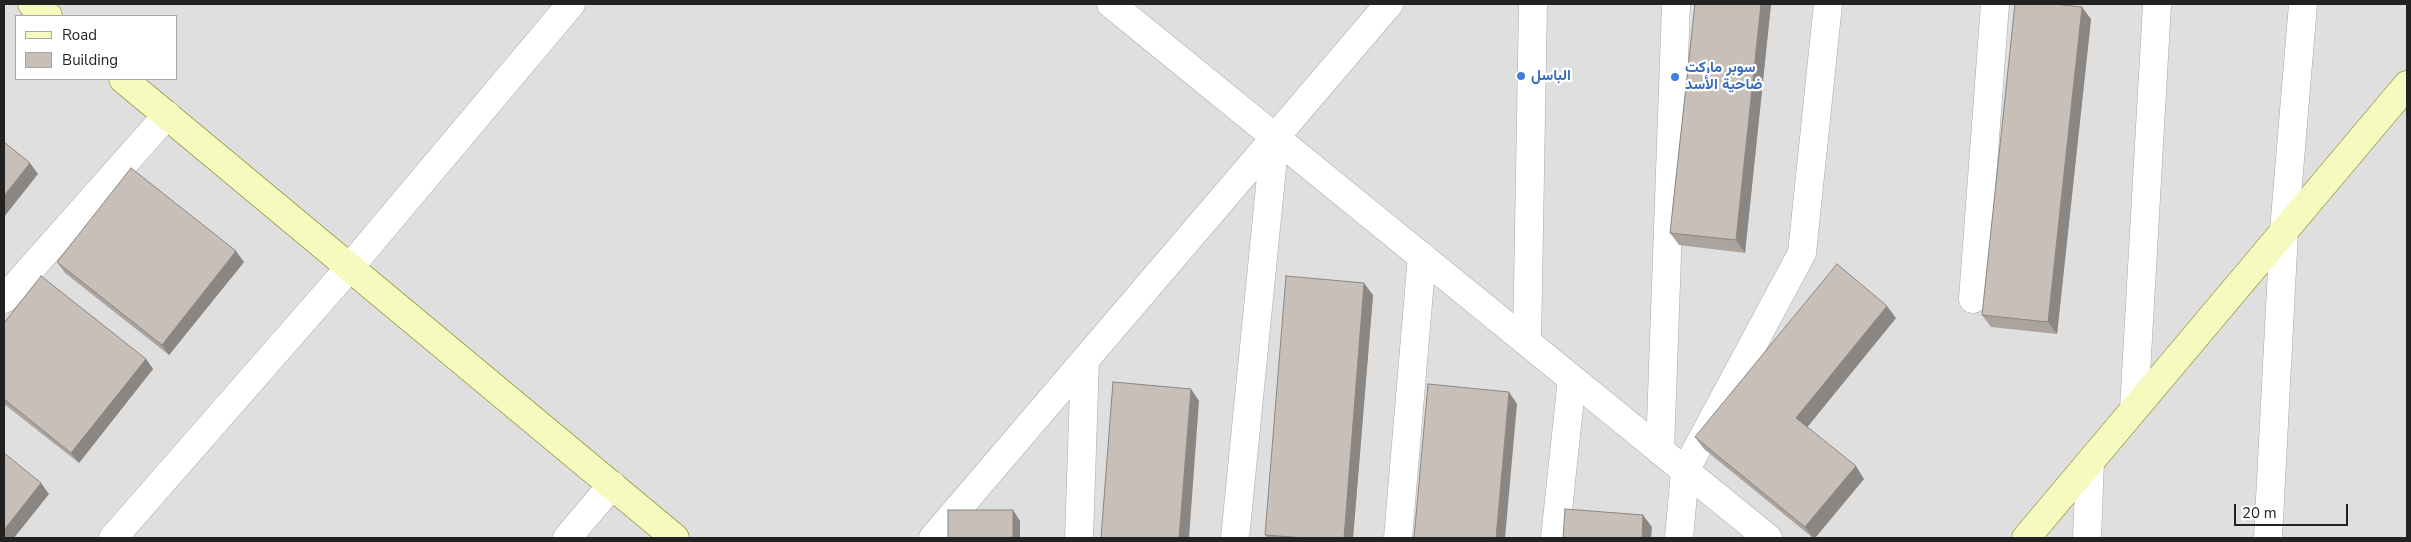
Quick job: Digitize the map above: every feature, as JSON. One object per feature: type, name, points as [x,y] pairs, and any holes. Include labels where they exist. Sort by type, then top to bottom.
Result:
[{"type":"main road","points":[[32,4],[47,15]]},
{"type":"main road","points":[[124,80],[675,538]]},
{"type":"main road","points":[[2026,538],[2407,85]]},
{"type":"street","points":[[113,538],[350,267],[571,4]]},
{"type":"street","points":[[1111,4],[1768,538]]},
{"type":"street","points":[[933,538],[1389,4]]},
{"type":"street","points":[[1527,342],[1533,4]]},
{"type":"street","points":[[1660,451],[1676,4]]},
{"type":"street","points":[[1679,538],[1685,471],[1802,253],[1828,4]]},
{"type":"street","points":[[1973,299],[1995,4]]},
{"type":"street","points":[[2134,409],[2157,4]]},
{"type":"street","points":[[2268,538],[2284,231],[2303,4]]},
{"type":"street","points":[[4,299],[167,115]]},
{"type":"street","points":[[1235,538],[1275,137]]},
{"type":"street","points":[[1398,538],[1422,256]]},
{"type":"street","points":[[1079,538],[1085,360]]},
{"type":"street","points":[[1555,538],[1572,378]]},
{"type":"street","points":[[2087,538],[2090,462]]},
{"type":"street","points":[[567,538],[612,485]]},
{"type":"shaded area","points":[[4,4],[2407,4],[2407,538],[4,538]]},
{"type":"building","points":[[1695,4],[1761,4],[1736,240],[1670,233]]},
{"type":"building","points":[[2015,4],[2054,4],[2082,7],[2048,322],[1982,315]]},
{"type":"building","points":[[4,142],[30,163],[4,196]]},
{"type":"building","points":[[131,168],[236,251],[162,345],[57,262]]},
{"type":"building","points":[[1837,264],[1887,306],[1796,418],[1856,466],[1805,527],[1695,437]]},
{"type":"building","points":[[41,276],[146,359],[71,453],[4,399],[4,323]]},
{"type":"building","points":[[1286,276],[1364,283],[1344,538],[1265,535]]},
{"type":"building","points":[[1113,382],[1191,389],[1179,538],[1101,538]]},
{"type":"building","points":[[1428,384],[1509,392],[1496,538],[1414,538]]},
{"type":"building","points":[[4,453],[41,483],[4,530]]},
{"type":"building","points":[[1565,509],[1643,515],[1642,538],[1563,538]]},
{"type":"building","points":[[948,510],[1013,510],[1013,538],[948,538]]},
{"type":"place","name":"الباسل","points":[[1521,76]]},
{"type":"place","name":"سوبر ماركت ضاحية الأسد","points":[[1675,77]]}]
